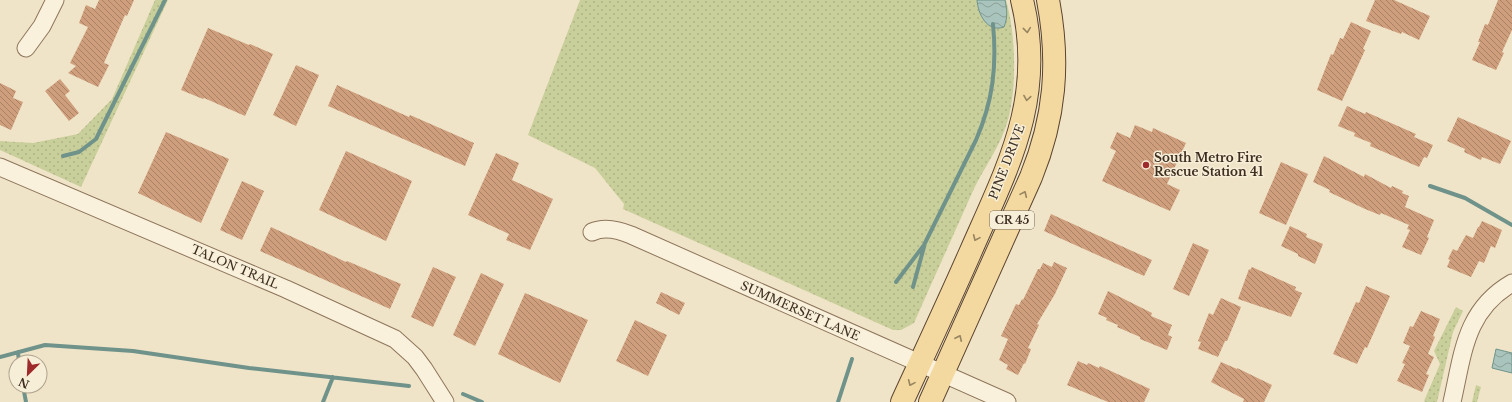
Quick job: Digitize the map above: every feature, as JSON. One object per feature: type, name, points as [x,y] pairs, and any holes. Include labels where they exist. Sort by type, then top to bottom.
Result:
[{"type":"main road","name":"PINE DRIVE","points":[[902,402],[1002,180],[1022,124],[1027,98],[1029,68],[1028,34],[1022,0]]},
{"type":"main road","name":"CR 45","points":[[930,402],[1031,177],[1044,142],[1053,99],[1055,67],[1054,40],[1048,0]]},
{"type":"street","points":[[26,48],[42,26],[55,0]]},
{"type":"street","name":"TALON TRAIL","points":[[0,167],[286,289],[395,339],[415,357],[444,402]]},
{"type":"street","name":"SUMMERSET LANE","points":[[592,232],[601,229],[625,232],[1007,402]]},
{"type":"street","points":[[1452,402],[1464,347],[1474,320],[1494,294],[1512,283]]},
{"type":"green space","points":[[155,0],[168,0],[81,187],[0,150],[0,141],[33,143],[78,134],[112,99]]},
{"type":"green space","points":[[580,0],[1006,0],[1014,47],[1014,82],[1009,115],[1002,137],[972,193],[914,323],[901,330],[893,330],[623,209],[624,204],[595,168],[528,135]]},
{"type":"green space","points":[[1456,307],[1463,311],[1453,332],[1437,402],[1425,402],[1424,401],[1440,364],[1434,351]]},
{"type":"green space","points":[[1476,385],[1481,387],[1477,402],[1472,402]]},
{"type":"water","points":[[977,0],[1005,0],[1007,14],[1004,27],[993,27],[984,21],[979,11]]},
{"type":"water","points":[[1496,349],[1512,353],[1512,373],[1492,368]]},
{"type":"building","points":[[99,0],[134,0],[127,16],[125,15],[104,63],[109,65],[98,87],[68,73],[76,66],[70,63],[88,27],[79,23],[86,5],[95,9]]},
{"type":"building","points":[[1375,0],[1394,0],[1430,16],[1419,40],[1402,32],[1401,34],[1366,21]]},
{"type":"building","points":[[1498,0],[1512,0],[1512,30],[1496,70],[1472,60],[1480,42],[1478,42],[1485,24],[1488,25]]},
{"type":"building","points":[[1351,22],[1371,31],[1363,49],[1365,50],[1342,101],[1317,90],[1331,54],[1333,55],[1340,38],[1343,39]]},
{"type":"building","points":[[208,28],[273,54],[245,116],[204,98],[203,99],[181,90]]},
{"type":"building","points":[[296,65],[319,75],[296,126],[273,115]]},
{"type":"building","points":[[60,79],[70,91],[65,95],[79,113],[69,121],[45,91]]},
{"type":"building","points":[[0,83],[16,91],[13,98],[23,102],[11,130],[0,125]]},
{"type":"building","points":[[337,85],[409,117],[410,115],[474,143],[465,166],[328,106]]},
{"type":"building","points":[[1347,106],[1365,114],[1366,112],[1416,134],[1414,137],[1433,145],[1427,158],[1424,157],[1419,167],[1370,146],[1371,143],[1354,136],[1355,133],[1338,126]]},
{"type":"building","points":[[1458,117],[1511,141],[1500,164],[1482,157],[1481,160],[1464,152],[1465,149],[1447,141]]},
{"type":"building","name":"South Metro Fire Rescue Station 41","points":[[1135,125],[1152,132],[1153,128],[1186,143],[1167,184],[1180,190],[1170,211],[1102,181],[1116,151],[1110,148],[1117,132],[1130,138]]},
{"type":"building","points":[[166,132],[229,159],[201,223],[138,193]]},
{"type":"building","points":[[346,151],[412,181],[386,241],[319,210]]},
{"type":"building","points":[[496,153],[519,163],[512,180],[553,199],[530,250],[506,240],[509,234],[468,215]]},
{"type":"building","points":[[1324,156],[1364,177],[1365,174],[1391,188],[1392,186],[1403,191],[1402,193],[1409,196],[1405,207],[1434,220],[1427,237],[1429,238],[1421,255],[1402,247],[1410,230],[1407,229],[1409,225],[1381,213],[1380,215],[1365,209],[1329,192],[1330,190],[1313,182]]},
{"type":"building","points":[[1281,162],[1308,174],[1286,225],[1259,213]]},
{"type":"building","points":[[242,181],[264,191],[242,240],[220,230]]},
{"type":"building","points":[[1051,214],[1152,260],[1144,276],[1044,231]]},
{"type":"building","points":[[1482,221],[1502,230],[1495,248],[1491,246],[1484,263],[1479,261],[1471,277],[1447,267],[1450,260],[1448,259],[1453,249],[1457,251],[1466,235],[1473,238]]},
{"type":"building","points":[[1290,226],[1307,234],[1306,237],[1323,244],[1315,264],[1281,246]]},
{"type":"building","points":[[271,227],[346,262],[347,261],[401,284],[390,309],[260,251]]},
{"type":"building","points":[[1193,243],[1209,250],[1189,296],[1173,289]]},
{"type":"building","points":[[1054,262],[1067,268],[1055,294],[1037,324],[1039,325],[1028,348],[1031,349],[1025,364],[1024,363],[1018,375],[1006,369],[1008,365],[999,360],[1008,339],[1001,336],[1016,304],[1019,305],[1022,299],[1023,300],[1038,269],[1040,269],[1043,263],[1052,267]]},
{"type":"building","points":[[433,267],[456,277],[433,327],[411,317]]},
{"type":"building","points":[[1252,267],[1296,287],[1295,290],[1302,293],[1291,317],[1238,299],[1249,269],[1250,270]]},
{"type":"building","points":[[481,273],[504,284],[475,346],[453,335]]},
{"type":"building","points":[[1366,286],[1390,296],[1367,348],[1365,347],[1357,364],[1333,354],[1356,302],[1359,303]]},
{"type":"building","points":[[1108,291],[1152,313],[1151,316],[1172,325],[1168,335],[1172,337],[1167,350],[1140,339],[1140,337],[1117,327],[1118,325],[1106,320],[1107,318],[1098,314]]},
{"type":"building","points":[[661,292],[685,303],[679,315],[656,303]]},
{"type":"building","points":[[525,293],[588,320],[560,383],[498,354]]},
{"type":"building","points":[[1221,298],[1241,307],[1227,341],[1225,341],[1218,357],[1198,349],[1201,342],[1198,341],[1209,313],[1213,315]]},
{"type":"building","points":[[1421,311],[1440,319],[1428,354],[1434,357],[1426,374],[1429,375],[1422,392],[1397,381],[1405,364],[1402,363],[1410,346],[1403,343],[1410,326],[1413,327]]},
{"type":"building","points":[[635,320],[667,335],[648,376],[616,361]]},
{"type":"building","points":[[1078,361],[1087,365],[1088,363],[1099,368],[1100,366],[1150,389],[1144,402],[1108,402],[1067,385]]},
{"type":"building","points":[[1221,362],[1272,385],[1264,402],[1243,402],[1244,399],[1211,382]]},
{"type":"waterway","points":[[63,156],[79,152],[96,139],[165,0]]},
{"type":"waterway","points":[[896,282],[924,245],[982,126],[990,97],[994,69],[993,24]]},
{"type":"waterway","points":[[1430,186],[1465,198],[1512,225]]},
{"type":"waterway","points":[[913,287],[924,247]]},
{"type":"waterway","points":[[0,357],[45,345],[133,351],[249,368],[409,386]]},
{"type":"waterway","points":[[838,402],[852,359]]},
{"type":"waterway","points":[[323,402],[333,377]]},
{"type":"waterway","points":[[24,394],[26,402]]},
{"type":"waterway","points":[[463,394],[482,402]]},
{"type":"place","name":"South Metro Fire Rescue Station 41","points":[[1146,165]]}]
